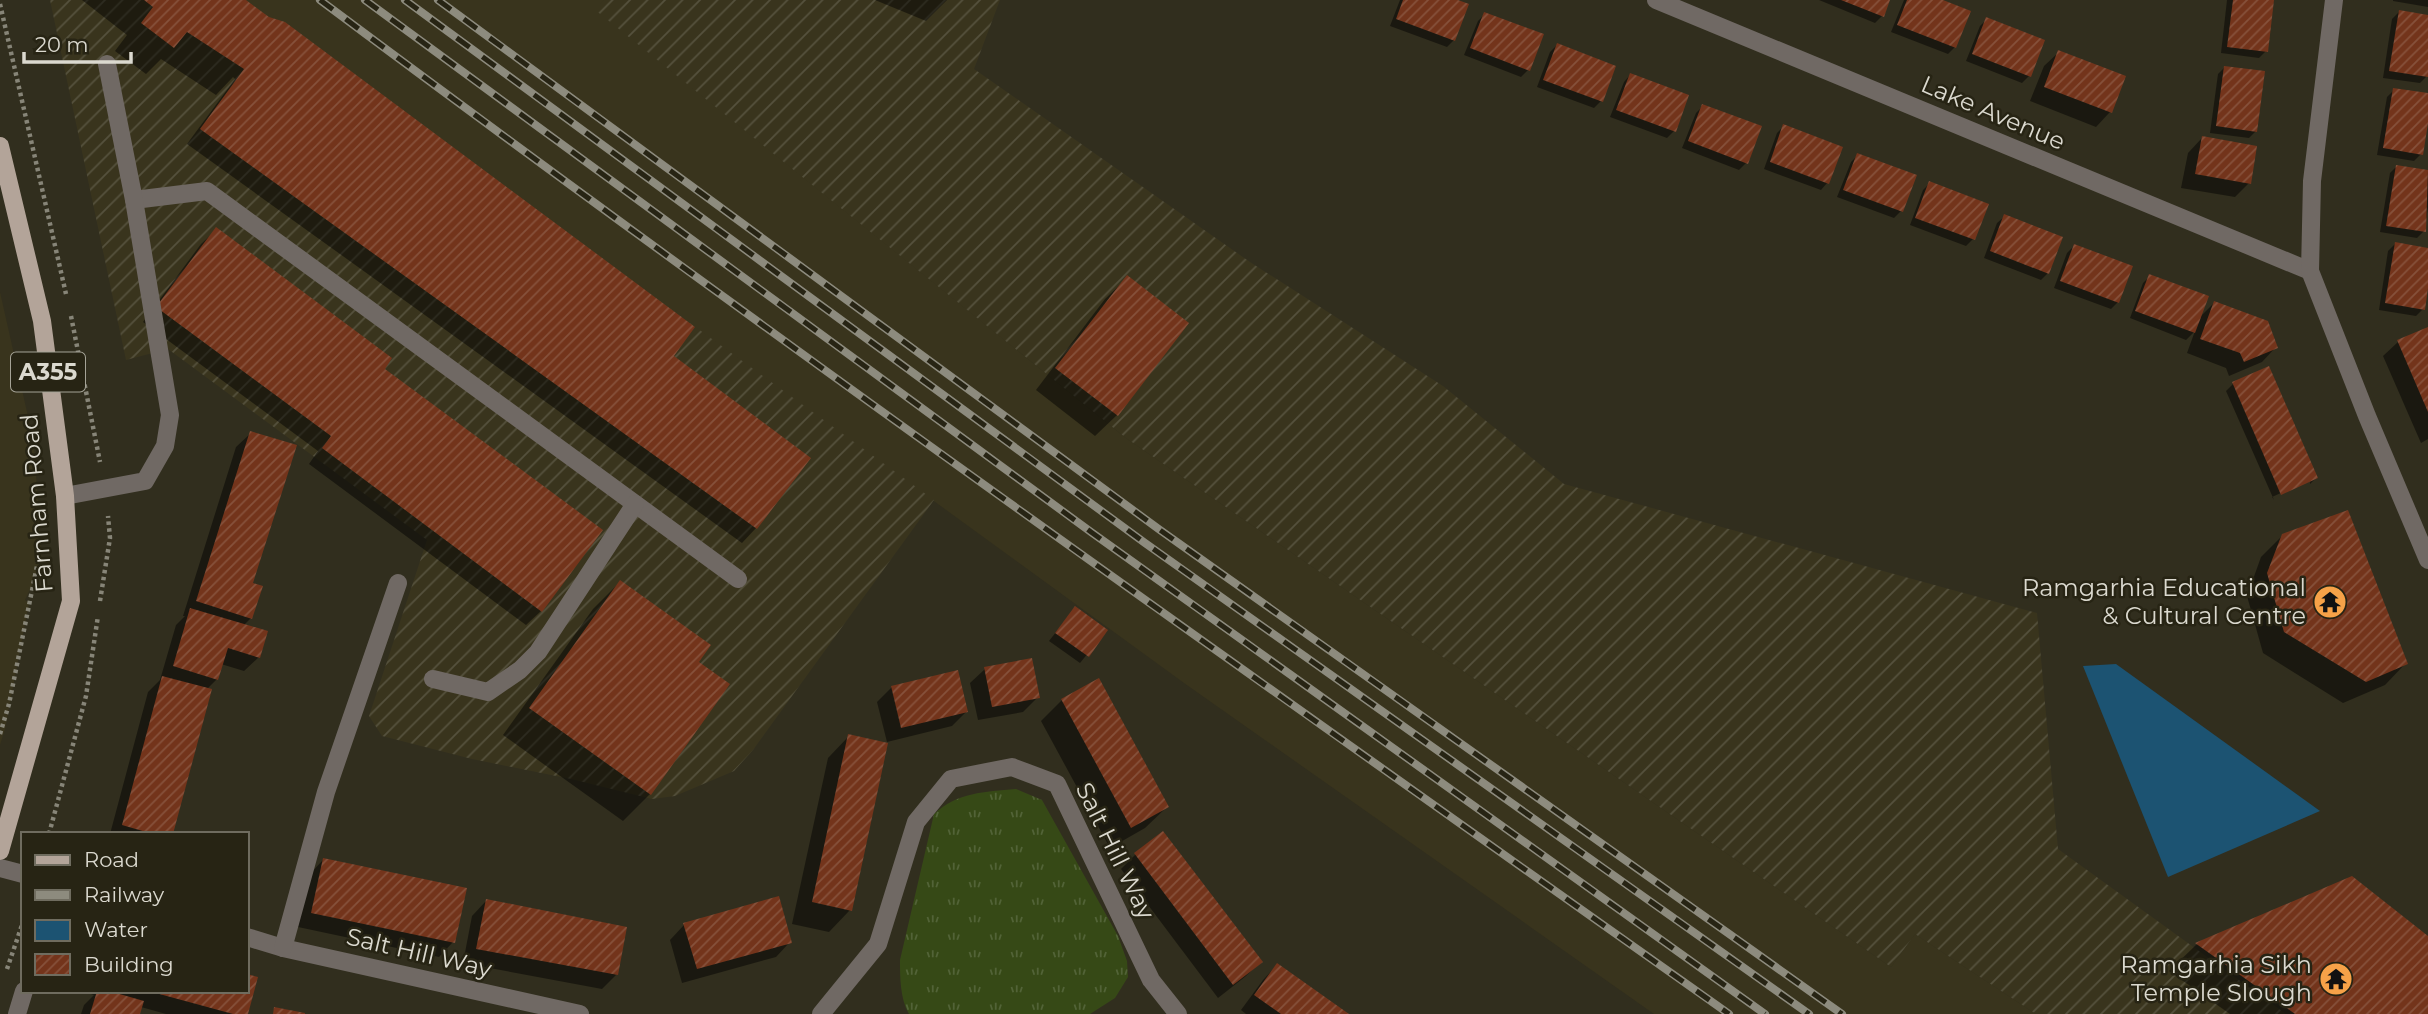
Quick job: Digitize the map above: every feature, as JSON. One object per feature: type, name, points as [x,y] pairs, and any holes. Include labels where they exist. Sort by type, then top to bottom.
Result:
[{"type":"main road","name":"Farnham Road","points":[[0,146],[41,321],[65,496],[71,601],[0,851]]},
{"type":"street","name":"Lake Avenue","points":[[1656,0],[2310,271]]},
{"type":"street","points":[[2334,0],[2312,181],[2310,271],[2428,560]]},
{"type":"street","points":[[65,496],[145,481],[165,446],[170,415],[134,200],[107,64]]},
{"type":"street","points":[[134,200],[207,191],[738,579]]},
{"type":"street","points":[[433,679],[488,692],[520,670],[538,652],[635,504]]},
{"type":"street","points":[[283,948],[326,792],[398,583]]},
{"type":"street","name":"Salt Hill Way","points":[[821,1014],[878,944],[916,822],[951,779],[1012,767],[1056,784],[1151,980],[1178,1014]]},
{"type":"street","points":[[0,868],[21,873]]},
{"type":"street","name":"Salt Hill Way","points":[[248,937],[283,948],[580,1014]]},
{"type":"street","points":[[17,1014],[23,993]]},
{"type":"path","points":[[50,832],[86,695],[110,538],[105,488]]},
{"type":"path","points":[[0,734],[9,704],[40,551]]},
{"type":"path","points":[[4,979],[21,928]]},
{"type":"shaded area","points":[[50,0],[245,0],[934,500],[753,750],[734,771],[675,796],[652,799],[382,736],[369,716],[427,540],[168,349],[126,360]]},
{"type":"shaded area","points":[[245,0],[604,0],[595,9],[1126,438],[1891,967],[1915,934],[2036,1014],[1654,1014],[1184,683]]},
{"type":"shaded area","points":[[604,0],[1000,0],[974,69],[1250,262],[1443,386],[1564,484],[2037,613],[2058,849],[2286,1014],[2036,1014],[1915,934],[1891,967],[1126,438],[594,9]]},
{"type":"shaded area","points":[[0,292],[34,443],[42,564],[25,600],[29,603],[0,745]]},
{"type":"green space","points":[[1016,789],[1042,800],[1118,936],[1127,961],[1128,977],[1115,998],[1090,1014],[909,1014],[902,995],[900,960],[934,814],[962,797]]},
{"type":"water","points":[[2116,664],[2320,811],[2168,877],[2083,666]]},
{"type":"building","points":[[144,0],[246,0],[269,17],[285,22],[695,327],[674,356],[811,458],[757,529],[200,129],[244,69],[187,32],[174,48],[141,23],[153,7]]},
{"type":"building","points":[[1403,0],[1458,0],[1469,4],[1455,41],[1396,19]]},
{"type":"building","points":[[1841,0],[1890,0],[1884,17]]},
{"type":"building","points":[[1907,0],[1943,0],[1971,11],[1956,48],[1897,25]]},
{"type":"building","points":[[2233,0],[2274,0],[2268,52],[2227,47]]},
{"type":"building","points":[[2399,10],[2428,15],[2428,77],[2389,71]]},
{"type":"building","points":[[1484,12],[1544,34],[1530,71],[1470,48]]},
{"type":"building","points":[[1986,17],[2045,40],[2031,77],[1972,54]]},
{"type":"building","points":[[1557,43],[1616,66],[1603,102],[1543,80]]},
{"type":"building","points":[[2058,50],[2126,76],[2112,113],[2044,87]]},
{"type":"building","points":[[2224,66],[2265,71],[2257,132],[2216,126]]},
{"type":"building","points":[[1630,73],[1689,95],[1676,132],[1616,110]]},
{"type":"building","points":[[2393,88],[2428,93],[2428,123],[2423,155],[2383,148]]},
{"type":"building","points":[[1702,104],[1762,126],[1748,164],[1688,141]]},
{"type":"building","points":[[1783,124],[1843,147],[1829,184],[1770,162]]},
{"type":"building","points":[[2202,136],[2257,146],[2251,184],[2195,174]]},
{"type":"building","points":[[1857,153],[1917,175],[1903,212],[1843,190]]},
{"type":"building","points":[[2396,165],[2428,170],[2426,232],[2386,226]]},
{"type":"building","points":[[1929,181],[1989,204],[1975,240],[1915,218]]},
{"type":"building","points":[[2004,214],[2063,237],[2049,274],[1990,251]]},
{"type":"building","points":[[216,227],[392,358],[385,369],[603,530],[542,612],[322,448],[331,436],[156,307]]},
{"type":"building","points":[[2395,242],[2428,248],[2425,310],[2385,303]]},
{"type":"building","points":[[2074,244],[2133,266],[2119,303],[2060,281]]},
{"type":"building","points":[[2149,274],[2209,296],[2195,333],[2135,311]]},
{"type":"building","points":[[1127,275],[1189,323],[1118,416],[1055,368]]},
{"type":"building","points":[[2214,301],[2268,321],[2278,348],[2244,362],[2240,353],[2200,339]]},
{"type":"building","points":[[2428,327],[2428,412],[2397,340]]},
{"type":"building","points":[[2269,366],[2318,478],[2281,495],[2232,382]]},
{"type":"building","points":[[250,431],[297,445],[253,583],[263,586],[252,619],[196,601]]},
{"type":"building","name":"Ramgarhia Educational & Cultural Centre","points":[[2348,510],[2408,664],[2366,682],[2284,632],[2267,573],[2282,534]]},
{"type":"building","points":[[620,580],[711,645],[699,662],[730,684],[651,795],[529,708]]},
{"type":"building","points":[[1075,606],[1108,630],[1089,657],[1055,633]]},
{"type":"building","points":[[190,608],[268,631],[260,658],[228,648],[218,680],[173,666]]},
{"type":"building","points":[[1032,658],[1040,698],[992,707],[984,667]]},
{"type":"building","points":[[958,670],[968,712],[901,728],[891,686]]},
{"type":"building","points":[[162,676],[212,689],[174,832],[146,832],[122,825]]},
{"type":"building","points":[[1099,678],[1169,807],[1131,828],[1061,699]]},
{"type":"building","points":[[848,734],[888,743],[852,911],[812,902]]},
{"type":"building","points":[[1163,831],[1263,962],[1233,985],[1134,853]]},
{"type":"building","points":[[323,858],[467,888],[455,943],[311,913]]},
{"type":"building","name":"Ramgarhia Sikh Temple Slough","points":[[2352,876],[2428,936],[2428,1014],[2295,1014],[2195,943]]},
{"type":"building","points":[[779,896],[792,943],[697,969],[683,923]]},
{"type":"building","points":[[486,899],[627,927],[618,975],[476,949]]},
{"type":"building","points":[[1277,963],[1349,1014],[1281,1014],[1254,995]]},
{"type":"building","points":[[248,974],[258,977],[248,1014],[233,1014],[156,993],[248,993]]},
{"type":"building","points":[[96,993],[116,993],[144,1001],[140,1014],[90,1014]]},
{"type":"building","points":[[274,1007],[305,1013],[305,1014],[273,1014]]},
{"type":"railway","points":[[320,0],[845,385],[1729,1014]]},
{"type":"railway","points":[[365,0],[1091,532],[1765,1014]]},
{"type":"railway","points":[[405,0],[1145,543],[1809,1014]]},
{"type":"railway","points":[[438,0],[1160,530],[1842,1014]]},
{"type":"place","name":"Ramgarhia Educational & Cultural Centre","points":[[2330,602]]},
{"type":"place","name":"Ramgarhia Sikh Temple Slough","points":[[2336,979]]}]
